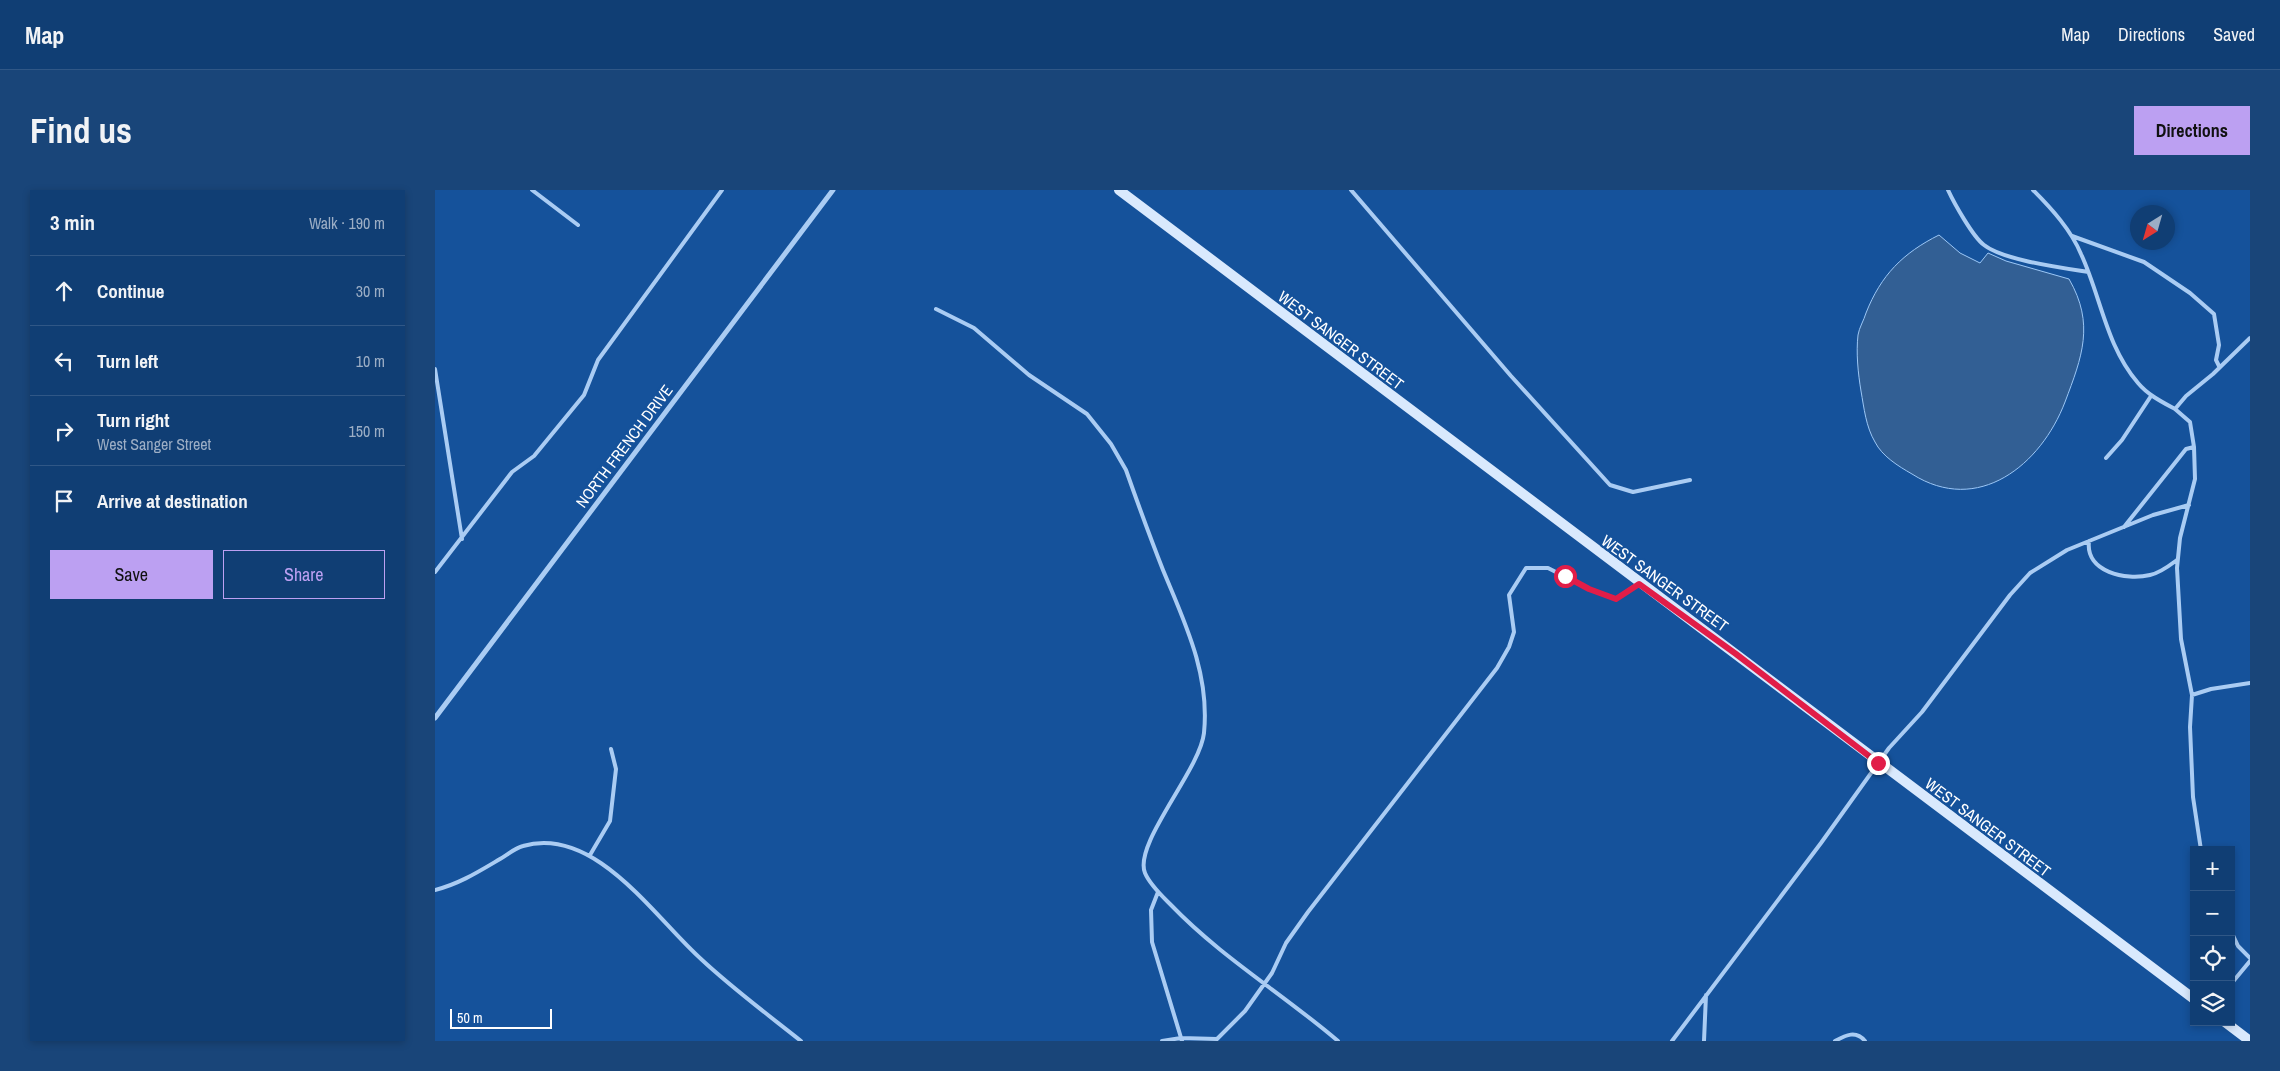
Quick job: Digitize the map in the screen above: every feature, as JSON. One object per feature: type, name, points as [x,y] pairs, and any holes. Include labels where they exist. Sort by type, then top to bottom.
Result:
[{"type":"main road","name":"WEST SANGER STREET","points":[[1119,190],[1639,584],[1736,654],[1878,763],[2190,996]]},
{"type":"main road","points":[[2230,1026],[2250,1041]]},
{"type":"street","name":"NORTH FRENCH DRIVE","points":[[435,718],[833,190]]},
{"type":"lane","points":[[531,190],[578,225]]},
{"type":"lane","points":[[435,572],[512,472],[534,456],[584,395],[598,360],[722,190]]},
{"type":"lane","points":[[1351,190],[1505,368],[1610,485],[1633,492],[1690,480]]},
{"type":"lane","points":[[1948,190],[1955,205],[1983,245],[2017,259],[2088,272]]},
{"type":"lane","points":[[2033,190],[2072,236],[2088,272],[2116,351],[2138,384],[2151,396],[2175,409],[2190,422],[2194,447],[2195,479],[2179,538],[2177,560],[2181,639],[2192,695],[2190,727],[2193,797],[2200,846]]},
{"type":"lane","points":[[2072,236],[2144,262],[2190,293],[2214,314],[2219,345],[2216,360],[2219,366]]},
{"type":"lane","points":[[936,309],[974,328],[1029,375],[1087,414],[1111,444],[1126,470],[1198,657],[1205,693],[1204,735],[1193,765],[1154,831],[1143,858],[1145,873],[1158,892],[1213,945],[1265,983],[1338,1041]]},
{"type":"lane","points":[[2175,409],[2186,396],[2213,374],[2219,366],[2250,338]]},
{"type":"lane","points":[[435,369],[462,539]]},
{"type":"lane","points":[[2106,458],[2122,440],[2151,396]]},
{"type":"lane","points":[[2124,527],[2187,449],[2194,447]]},
{"type":"lane","points":[[1672,1041],[1706,993],[1821,843],[1878,763],[1923,712],[1998,610],[2030,573],[2067,550],[2124,527],[2189,505]]},
{"type":"lane","points":[[2089,541],[2088,552],[2093,560],[2102,568],[2117,576],[2149,576],[2177,560]]},
{"type":"lane","points":[[1162,1041],[1217,1039],[1245,1011],[1265,983],[1286,943],[1307,912],[1497,668],[1509,647],[1513,632],[1509,595],[1526,568],[1548,568],[1589,589],[1616,599],[1639,584]]},
{"type":"lane","points":[[2192,695],[2211,689],[2250,683]]},
{"type":"lane","points":[[590,856],[610,821],[616,769],[611,749]]},
{"type":"lane","points":[[435,890],[467,879],[522,846],[546,844],[566,846],[604,864],[639,895],[706,964],[801,1041]]},
{"type":"lane","points":[[1158,892],[1151,910],[1152,942],[1181,1039]]},
{"type":"lane","points":[[2233,936],[2238,946],[2250,959],[2233,981]]},
{"type":"lane","points":[[1704,1041],[1706,993]]},
{"type":"lane","points":[[1835,1041],[1849,1034],[1861,1036],[1865,1041]]},
{"type":"water","points":[[1939,235],[1960,253],[1980,263],[1988,253],[2006,261],[2069,279],[2077,295],[2084,326],[2081,355],[2071,386],[2054,425],[2040,446],[2023,464],[2004,477],[1983,486],[1960,489],[1937,486],[1912,474],[1882,452],[1867,424],[1858,370],[1857,349],[1859,332],[1872,299],[1879,287],[1886,276],[1904,258]]},
{"type":"route","points":[[1565,576],[1589,589],[1616,599],[1639,584],[1736,654],[1878,763]]}]
